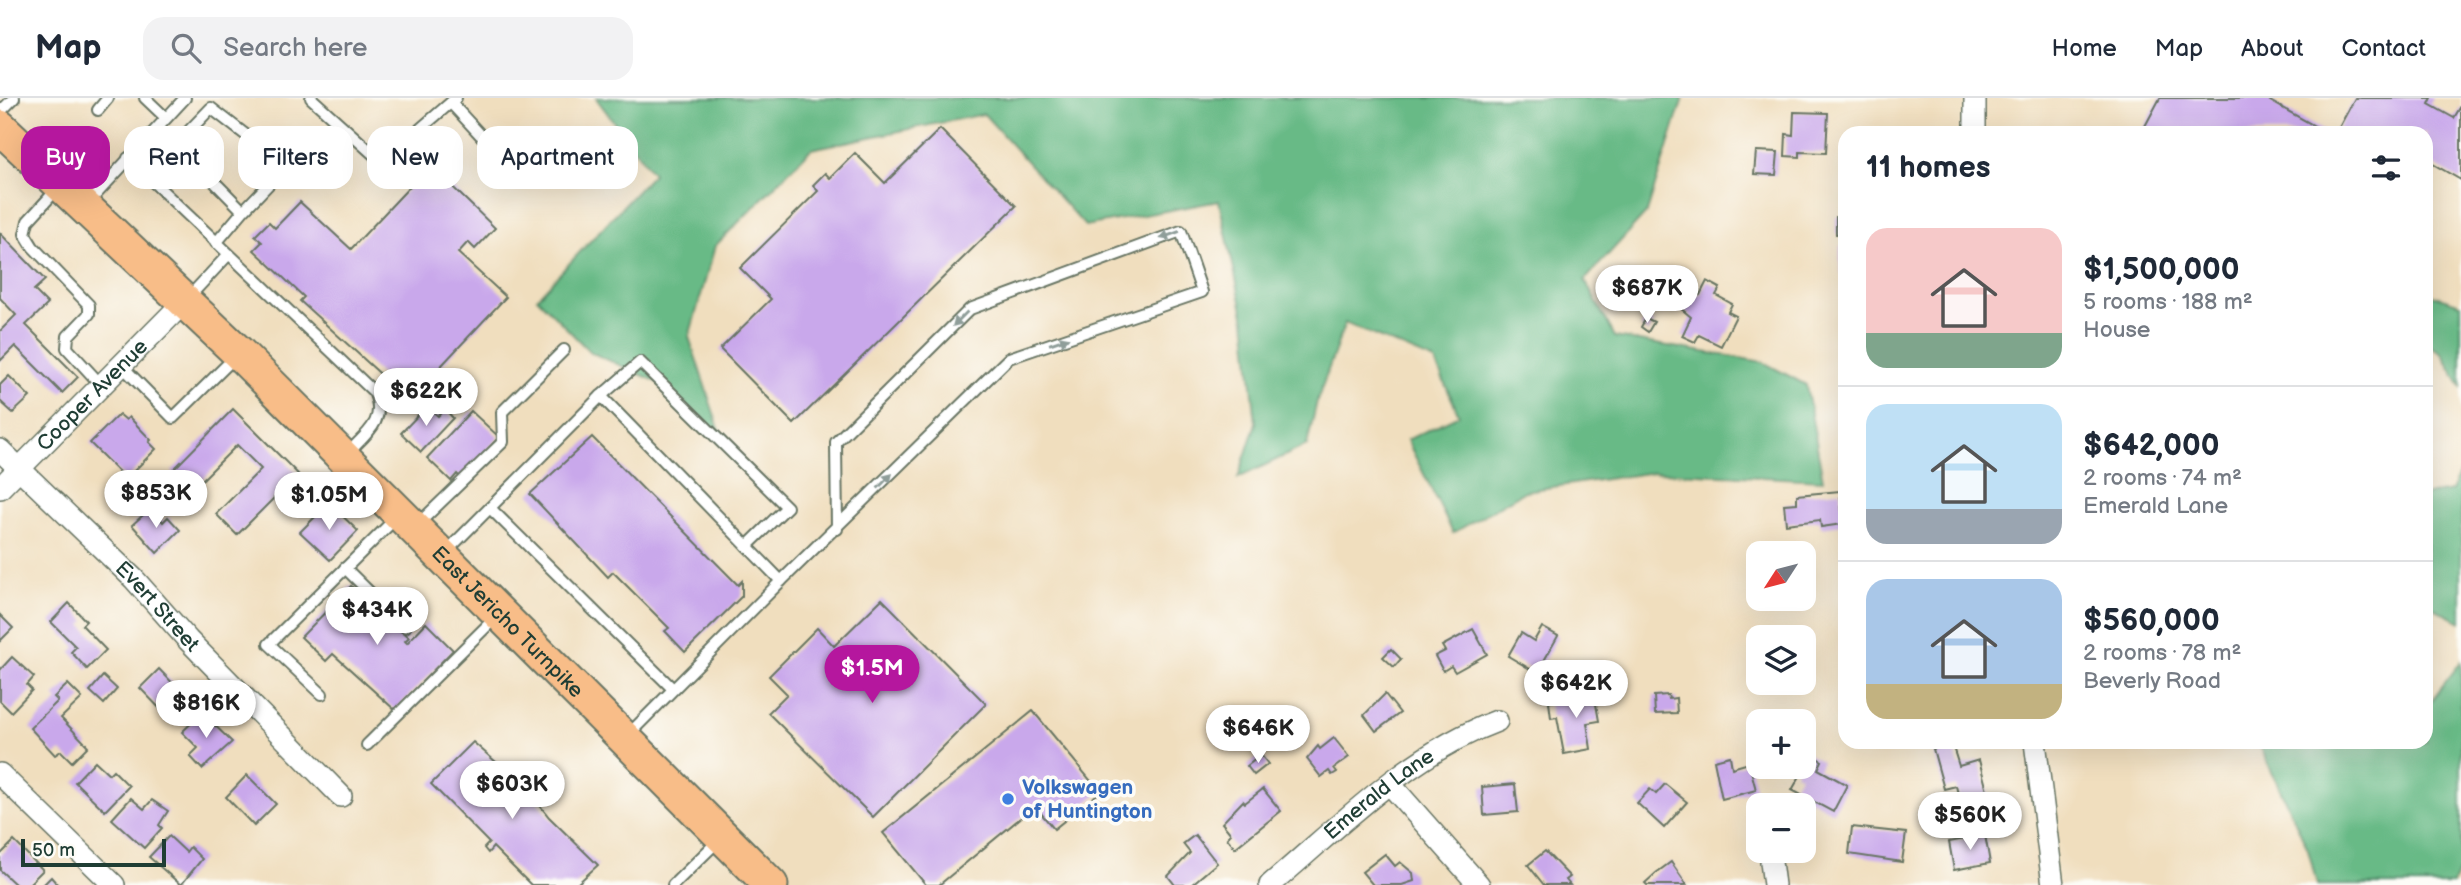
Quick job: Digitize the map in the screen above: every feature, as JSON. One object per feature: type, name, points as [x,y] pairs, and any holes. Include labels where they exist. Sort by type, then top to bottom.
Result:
[{"type":"main road","name":"East Jericho Turnpike","points":[[0,127],[239,353],[771,885]]},
{"type":"street","points":[[1975,98],[1975,126]]},
{"type":"street","name":"Cooper Avenue","points":[[0,488],[185,301]]},
{"type":"street","name":"Evert Street","points":[[0,450],[134,579],[188,640],[341,796]]},
{"type":"street","name":"Emerald Lane","points":[[1270,885],[1390,784],[1459,735],[1497,721]]},
{"type":"street","points":[[2036,749],[2053,885]]},
{"type":"street","points":[[0,774],[114,885]]},
{"type":"street","points":[[1390,784],[1479,885]]},
{"type":"street","points":[[1771,863],[1774,885]]},
{"type":"lane","points":[[0,112],[14,98]]},
{"type":"lane","points":[[98,110],[108,98]]},
{"type":"lane","points":[[145,98],[166,118]]},
{"type":"lane","points":[[158,126],[185,98]]},
{"type":"lane","points":[[311,98],[382,162],[454,100],[477,127]]},
{"type":"lane","points":[[216,243],[286,166],[211,108],[184,135],[192,159],[243,211]]},
{"type":"lane","points":[[102,386],[67,348],[68,336],[89,314],[89,305],[33,247],[25,234],[28,221],[124,161]]},
{"type":"lane","points":[[160,189],[374,393],[380,407],[377,421],[343,457]]},
{"type":"lane","points":[[624,738],[674,690],[782,581],[837,529],[1009,358],[1202,292],[1181,231],[970,309],[836,442],[837,529]]},
{"type":"lane","points":[[185,301],[228,255]]},
{"type":"lane","points":[[322,694],[269,644],[345,568],[503,442],[502,412],[565,350]]},
{"type":"lane","points":[[122,366],[173,418],[239,353]]},
{"type":"lane","points":[[442,555],[600,396],[640,362],[787,507],[747,546]]},
{"type":"lane","points":[[600,396],[782,581]]},
{"type":"lane","points":[[490,508],[674,690]]},
{"type":"lane","points":[[345,568],[405,627]]},
{"type":"lane","points":[[367,746],[499,614]]},
{"type":"lane","points":[[673,885],[723,836]]},
{"type":"green space","points":[[596,98],[1683,98],[1647,212],[1585,280],[1615,337],[1763,362],[1806,385],[1823,480],[1654,472],[1525,491],[1453,533],[1407,440],[1459,415],[1435,361],[1345,323],[1317,401],[1307,445],[1238,478],[1256,423],[1245,320],[1219,201],[1085,226],[984,114],[811,149],[715,246],[689,337],[722,438],[658,382],[590,352],[537,298],[653,174],[638,154],[638,126],[617,126]]},
{"type":"green space","points":[[2433,295],[2461,304],[2461,387],[2442,353],[2433,347]]},
{"type":"green space","points":[[2461,471],[2461,622],[2433,608],[2433,494],[2451,491]]},
{"type":"green space","points":[[2461,662],[2461,866],[2453,885],[2317,885],[2308,849],[2261,749],[2433,749],[2433,698]]},
{"type":"building","points":[[2160,98],[2272,98],[2270,101],[2315,126],[2145,126]]},
{"type":"building","points":[[2355,98],[2432,98],[2429,104],[2454,118],[2461,106],[2461,180],[2433,164],[2433,126],[2340,126]]},
{"type":"building","points":[[1794,112],[1828,113],[1826,153],[1800,152],[1800,157],[1785,156],[1786,134],[1793,135]]},
{"type":"building","points":[[940,129],[1016,206],[794,424],[720,349],[771,299],[740,268],[818,191],[813,185],[825,173],[830,178],[855,153],[885,183]]},
{"type":"building","points":[[1756,151],[1778,152],[1776,175],[1754,174]]},
{"type":"building","points":[[407,189],[455,189],[495,228],[475,249],[468,242],[458,253],[506,297],[409,400],[300,301],[304,297],[254,250],[262,242],[255,236],[269,222],[275,228],[300,202],[351,249]]},
{"type":"building","points":[[1836,217],[1838,217],[1838,234]]},
{"type":"building","points":[[0,233],[45,280],[34,290],[48,304],[26,325],[78,377],[62,393],[15,346],[0,361],[0,331],[16,315],[0,298]]},
{"type":"building","points":[[1707,281],[1720,288],[1716,295],[1732,304],[1728,312],[1736,316],[1721,346],[1699,335],[1695,342],[1682,336],[1691,317],[1679,307],[1687,289],[1700,295]]},
{"type":"building","points":[[1646,318],[1654,322],[1648,332],[1641,327]]},
{"type":"building","points":[[9,376],[30,397],[13,413],[0,401],[0,385]]},
{"type":"building","points":[[427,406],[438,416],[445,409],[453,418],[421,452],[401,433]]},
{"type":"building","points":[[233,409],[298,474],[237,535],[216,514],[261,469],[237,445],[192,490],[172,471]]},
{"type":"building","points":[[471,411],[499,437],[461,478],[457,474],[451,481],[427,458]]},
{"type":"building","points":[[119,414],[126,420],[129,417],[156,449],[126,479],[90,443]]},
{"type":"building","points":[[592,437],[738,585],[742,581],[742,596],[685,652],[665,631],[669,628],[613,572],[608,577],[530,494]]},
{"type":"building","points":[[1838,491],[1838,525],[1821,527],[1820,520],[1786,524],[1784,504],[1797,503],[1797,495]]},
{"type":"building","points":[[329,503],[358,531],[330,560],[300,532]]},
{"type":"building","points":[[151,508],[163,522],[168,517],[180,530],[157,553],[132,525]]},
{"type":"building","points":[[351,586],[409,637],[405,641],[407,643],[426,623],[453,650],[395,710],[333,654],[326,661],[301,637]]},
{"type":"building","points":[[882,599],[986,704],[873,817],[768,713],[787,694],[769,676],[817,628],[834,646]]},
{"type":"building","points":[[69,603],[86,621],[82,625],[106,650],[87,669],[71,652],[76,647],[51,622]]},
{"type":"building","points":[[0,615],[13,628],[0,641]]},
{"type":"building","points":[[1542,627],[1558,636],[1537,673],[1508,656],[1521,633],[1534,641]]},
{"type":"building","points":[[1473,629],[1487,654],[1455,672],[1451,666],[1443,671],[1435,656],[1445,651],[1442,646]]},
{"type":"building","points":[[1391,649],[1401,659],[1394,667],[1383,657]]},
{"type":"building","points":[[12,657],[34,677],[27,685],[32,690],[11,712],[0,701],[0,670]]},
{"type":"building","points":[[159,669],[187,698],[168,717],[140,688]]},
{"type":"building","points":[[103,676],[117,689],[104,704],[90,691]]},
{"type":"building","points":[[68,684],[82,698],[61,718],[88,746],[72,762],[61,751],[55,755],[30,728],[58,701],[54,697]]},
{"type":"building","points":[[1593,687],[1599,721],[1587,723],[1591,749],[1564,754],[1557,717],[1551,718],[1549,702],[1580,697],[1579,689]]},
{"type":"building","points":[[1385,694],[1400,713],[1376,731],[1364,715]]},
{"type":"building","points":[[1668,695],[1669,699],[1676,698],[1677,713],[1655,714],[1654,696]]},
{"type":"building","name":"Volkswagen of Huntington","points":[[1033,711],[1100,792],[1054,829],[1035,806],[939,885],[926,885],[883,833]]},
{"type":"building","points":[[202,713],[232,742],[202,769],[190,756],[198,748],[182,732]]},
{"type":"building","points":[[1334,738],[1349,757],[1334,768],[1337,772],[1332,775],[1329,771],[1321,777],[1307,759],[1318,746],[1320,749]]},
{"type":"building","points":[[473,742],[527,789],[549,817],[598,865],[576,885],[531,885],[493,847],[488,853],[484,848],[489,843],[431,784]]},
{"type":"building","points":[[1933,749],[1954,749],[1959,766],[1979,760],[1988,794],[1960,802],[1956,786],[1944,789]]},
{"type":"building","points":[[1261,755],[1268,764],[1254,775],[1247,766]]},
{"type":"building","points":[[1730,756],[1732,768],[1746,764],[1746,779],[1753,779],[1756,790],[1722,799],[1714,760]]},
{"type":"building","points":[[1816,758],[1822,761],[1818,769],[1847,785],[1833,812],[1816,803],[1816,793],[1798,793],[1792,790],[1798,779],[1816,779]]},
{"type":"building","points":[[95,761],[109,774],[113,770],[129,786],[105,811],[75,782]]},
{"type":"building","points":[[247,775],[276,804],[254,826],[226,797]]},
{"type":"building","points":[[1515,784],[1518,812],[1484,815],[1482,787]]},
{"type":"building","points":[[1665,784],[1687,802],[1664,828],[1637,803],[1650,789],[1656,794]]},
{"type":"building","points":[[1263,789],[1281,811],[1235,848],[1227,838],[1231,834],[1222,823],[1243,801],[1245,803]]},
{"type":"building","points":[[131,798],[144,809],[152,800],[168,811],[159,825],[162,828],[144,848],[112,819]]},
{"type":"building","points":[[1852,827],[1906,833],[1902,862],[1849,854]]},
{"type":"building","points":[[1195,835],[1217,863],[1191,885],[1175,885],[1168,876],[1190,853],[1183,844]]},
{"type":"building","points":[[1985,835],[1990,863],[1954,870],[1949,842]]},
{"type":"building","points":[[169,836],[186,852],[190,847],[202,859],[181,885],[149,857]]},
{"type":"building","points":[[14,841],[43,870],[28,885],[16,885],[0,870],[0,855]]},
{"type":"building","points":[[1545,851],[1570,877],[1566,880],[1570,885],[1544,885],[1528,865]]},
{"type":"building","points":[[1385,854],[1395,866],[1400,862],[1413,873],[1414,881],[1402,885],[1373,885],[1362,872]]},
{"type":"building","points":[[1671,862],[1687,885],[1645,883],[1656,873]]},
{"type":"building","points":[[51,877],[58,885],[43,885]]},
{"type":"place","name":"Volkswagen of Huntington","points":[[1008,799]]}]
